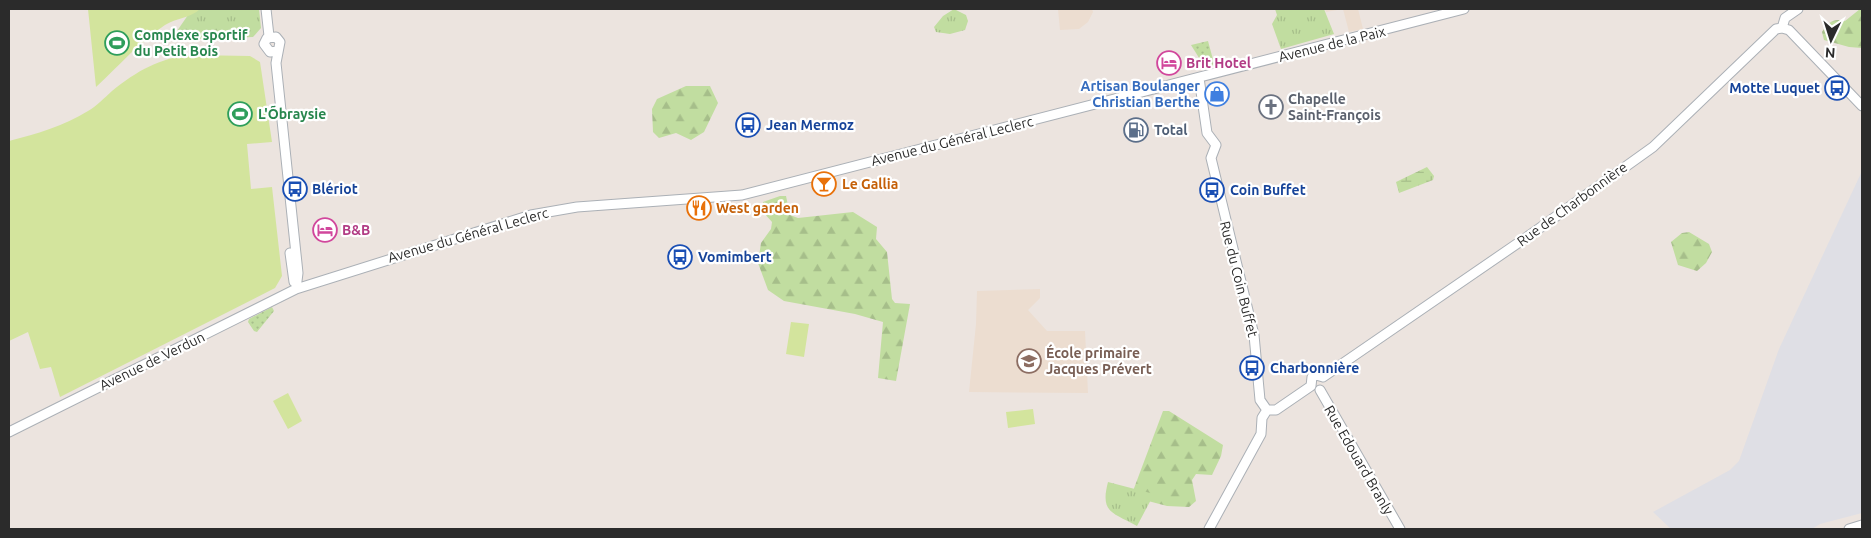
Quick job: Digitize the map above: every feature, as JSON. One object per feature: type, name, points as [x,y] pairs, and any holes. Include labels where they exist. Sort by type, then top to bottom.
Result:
[{"type":"street","points":[[266,9],[272,36],[280,42],[272,51],[271,63],[292,274],[296,287]]},
{"type":"street","points":[[272,9],[272,36]]},
{"type":"street","name":"Avenue de la Paix","points":[[1195,79],[1464,9]]},
{"type":"street","name":"Rue de Charbonnière","points":[[1322,377],[1537,230],[1652,147],[1776,29],[1782,28],[1785,18],[1798,9]]},
{"type":"street","points":[[1782,28],[1789,30],[1862,106]]},
{"type":"street","points":[[272,36],[264,42],[264,47],[272,51]]},
{"type":"street","name":"Rue du Coin Buffet","points":[[1195,79],[1207,133],[1214,147],[1211,158],[1218,194],[1254,335],[1259,396],[1266,410]]},
{"type":"street","name":"Avenue du Général Leclerc","points":[[296,287],[542,212],[577,207],[742,195],[1195,79]]},
{"type":"street","name":"Avenue de Verdun","points":[[9,432],[296,287]]},
{"type":"street","points":[[1209,529],[1261,434],[1262,418],[1266,410],[1276,410],[1311,386],[1312,377],[1316,375],[1322,377],[1325,386],[1320,390],[1311,386]]},
{"type":"street","name":"Rue Edouard Branly","points":[[1320,390],[1400,529]]},
{"type":"street","points":[[1849,529],[1862,526]]},
{"type":"shaded area","points":[[1058,9],[1092,9],[1093,12],[1088,22],[1079,29],[1060,30]]},
{"type":"shaded area","points":[[1325,9],[1343,9],[1326,12]]},
{"type":"shaded area","points":[[1343,9],[1358,9],[1363,29],[1349,32]]},
{"type":"shaded area","points":[[1862,171],[1862,513],[1820,524],[1812,529],[1671,529],[1653,512],[1730,470],[1739,461],[1779,349]]},
{"type":"shaded area","name":"École primaire Jacques Prévert","points":[[1040,289],[1040,298],[1028,310],[1047,331],[1085,331],[1088,393],[969,392],[976,324],[977,291]]},
{"type":"green space","name":"Complexe sportif du Petit Bois","points":[[88,9],[200,9],[165,25],[138,47],[96,87]]},
{"type":"green space","points":[[200,9],[259,9],[261,28],[253,37],[175,40],[177,31],[188,15]]},
{"type":"green space","points":[[954,9],[966,15],[968,21],[965,30],[950,34],[936,32],[934,27],[943,16]]},
{"type":"green space","points":[[1275,9],[1324,9],[1334,34],[1281,49],[1272,24],[1277,15]]},
{"type":"green space","points":[[1862,9],[1862,48],[1849,47],[1824,40],[1822,32],[1829,23],[1838,20],[1845,21]]},
{"type":"green space","points":[[1208,41],[1215,67],[1201,61],[1191,45]]},
{"type":"green space","points":[[191,55],[250,56],[260,62],[272,142],[247,144],[251,189],[272,187],[282,276],[275,288],[60,397],[51,367],[40,369],[28,332],[9,341],[9,141],[69,121],[91,109],[130,77],[159,62]]},
{"type":"green space","points":[[686,86],[710,86],[718,103],[704,132],[691,140],[676,133],[659,138],[653,132],[652,109],[657,99]]},
{"type":"green space","points":[[1427,167],[1434,176],[1433,180],[1399,193],[1396,182]]},
{"type":"green space","points":[[780,196],[786,196],[790,215],[798,218],[853,212],[877,227],[876,239],[887,252],[892,299],[895,303],[910,304],[896,381],[878,378],[883,322],[855,314],[784,301],[768,290],[758,263],[761,243],[771,229],[772,222],[763,212],[763,202]]},
{"type":"green space","points":[[1689,232],[1709,244],[1712,252],[1706,263],[1697,271],[1678,265],[1671,242],[1682,233]]},
{"type":"green space","points":[[272,307],[274,311],[257,332],[254,331],[248,322],[249,319]]},
{"type":"green space","points":[[791,322],[809,324],[804,357],[786,354]]},
{"type":"green space","points":[[288,393],[302,421],[288,429],[273,401]]},
{"type":"green space","points":[[1033,409],[1035,424],[1008,428],[1006,412]]},
{"type":"green space","points":[[1163,411],[1169,411],[1223,445],[1221,456],[1212,475],[1196,474],[1192,480],[1196,501],[1189,507],[1167,506],[1133,497],[1133,491]]},
{"type":"green space","points":[[1108,482],[1154,494],[1137,526],[1115,514],[1107,506],[1106,492]]},
{"type":"place","name":"Complexe sportif du Petit Bois","points":[[117,43]]},
{"type":"place","name":"Brit Hotel","points":[[1169,63]]},
{"type":"place","name":"Motte Luquet","points":[[1837,88]]},
{"type":"place","name":"Artisan Boulanger Christian Berthe","points":[[1217,94]]},
{"type":"place","name":"Chapelle Saint-François","points":[[1271,107]]},
{"type":"place","name":"L'Õbraysie","points":[[240,114]]},
{"type":"place","name":"Jean Mermoz","points":[[748,125]]},
{"type":"place","name":"Total","points":[[1136,130]]},
{"type":"place","name":"Le Gallia","points":[[824,184]]},
{"type":"place","name":"Blériot","points":[[295,189]]},
{"type":"place","name":"Coin Buffet","points":[[1212,190]]},
{"type":"place","name":"West garden","points":[[699,208]]},
{"type":"place","name":"B&B","points":[[325,230]]},
{"type":"place","name":"Vomimbert","points":[[680,257]]},
{"type":"place","name":"École primaire Jacques Prévert","points":[[1029,361]]},
{"type":"place","name":"Charbonnière","points":[[1252,368]]}]
